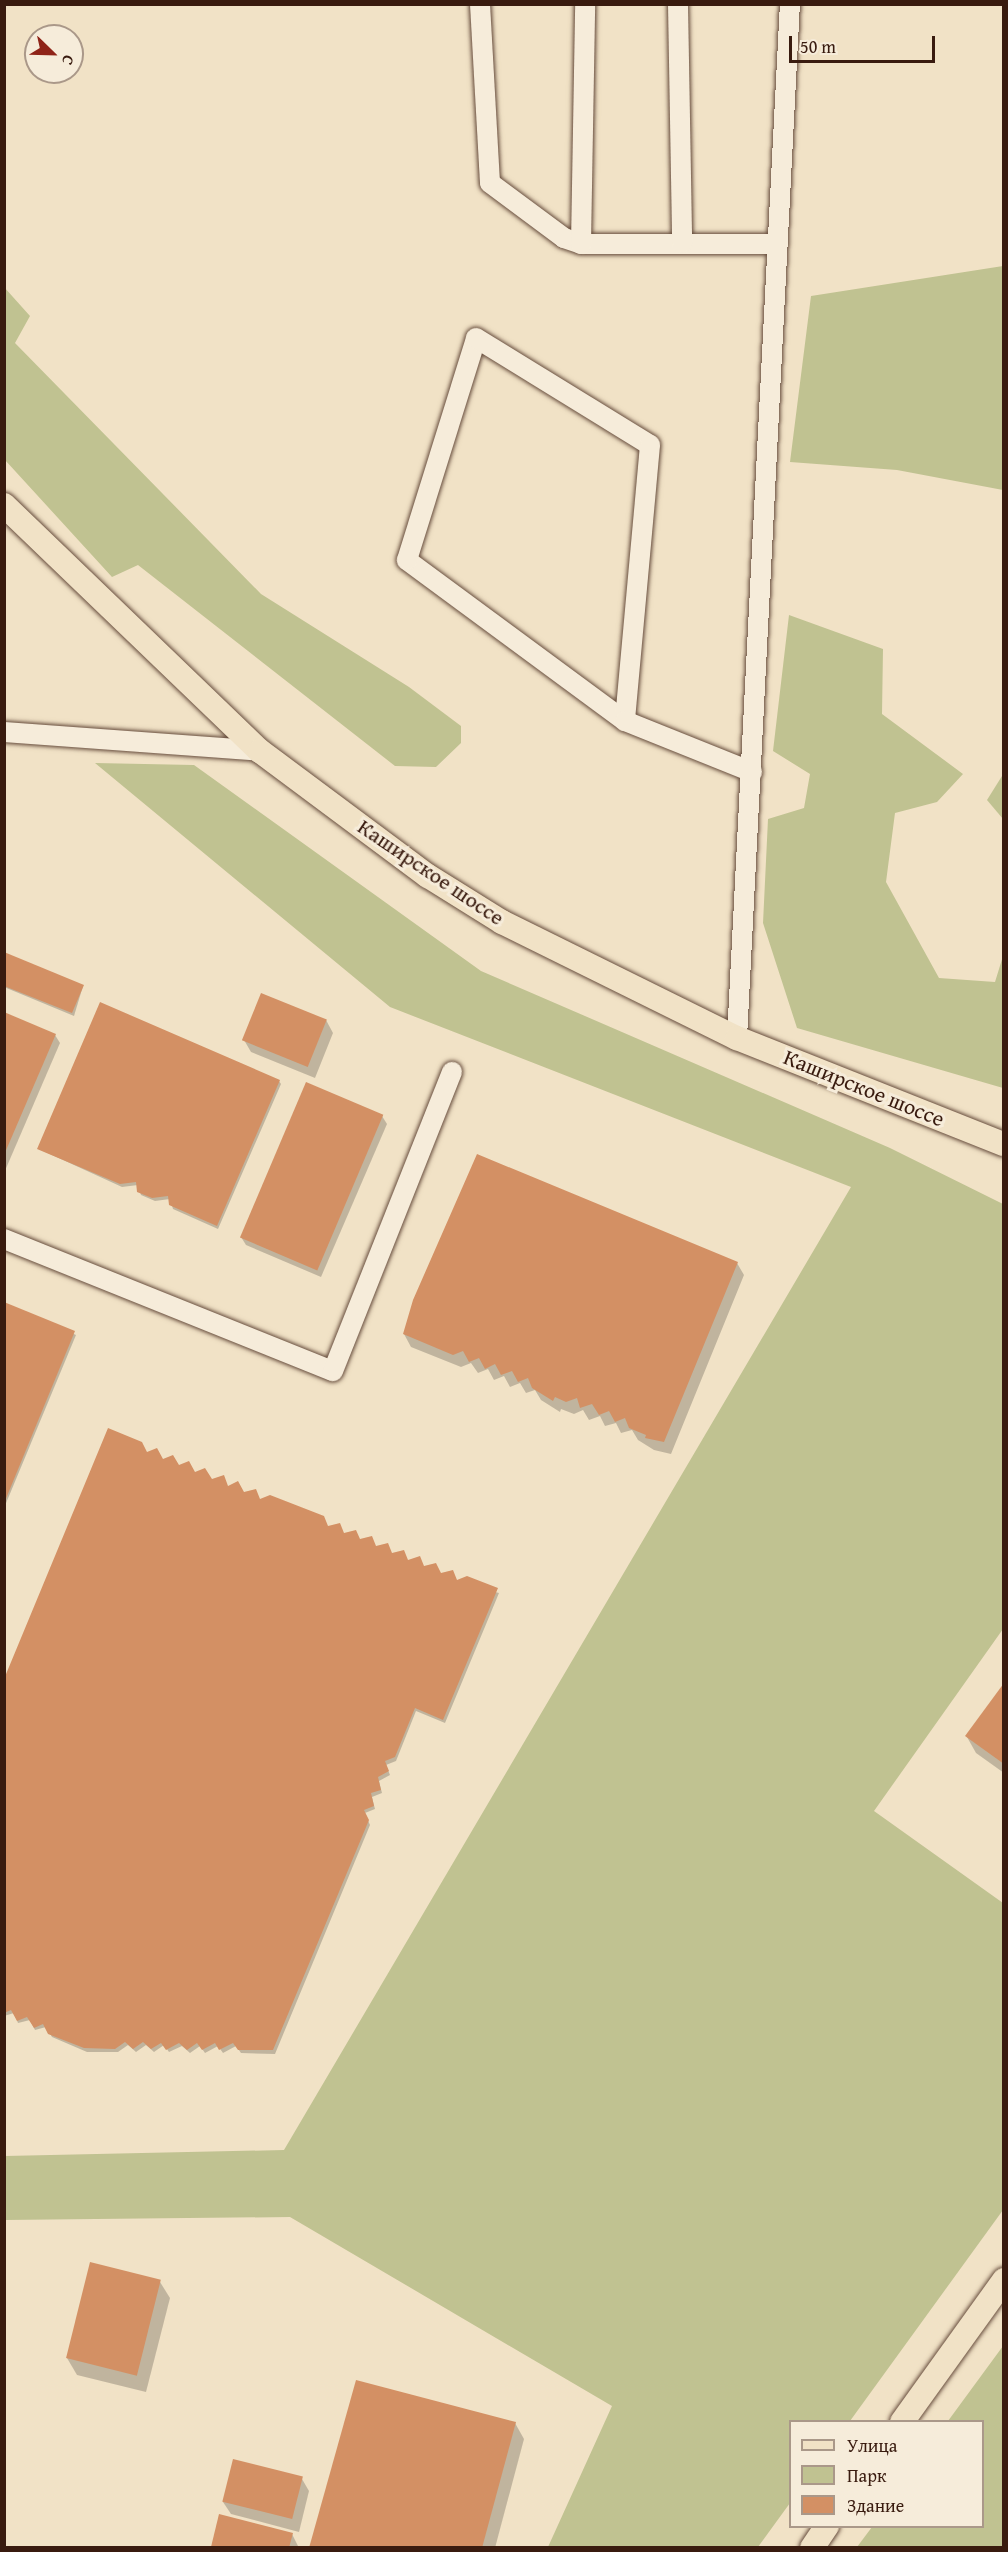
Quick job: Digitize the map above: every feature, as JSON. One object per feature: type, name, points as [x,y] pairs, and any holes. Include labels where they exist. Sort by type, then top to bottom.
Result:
[{"type":"main road","name":"Каширское шоссе","points":[[4,505],[260,751],[428,876],[502,922],[737,1038],[1004,1144]]},
{"type":"main road","points":[[903,2420],[1004,2280]]},
{"type":"main road","points":[[812,2547],[826,2528]]},
{"type":"street","points":[[480,4],[490,183],[564,238],[581,244],[777,244]]},
{"type":"street","points":[[581,244],[585,4]]},
{"type":"street","points":[[678,4],[682,243]]},
{"type":"street","points":[[737,1038],[790,4]]},
{"type":"street","points":[[625,722],[650,444],[476,338],[407,560],[625,722],[752,772]]},
{"type":"street","points":[[4,732],[260,751]]},
{"type":"street","points":[[4,1239],[333,1371],[452,1071]]},
{"type":"green space","points":[[1003,266],[1003,490],[897,470],[790,462],[811,296]]},
{"type":"green space","points":[[4,287],[30,316],[15,343],[261,594],[409,687],[461,726],[461,743],[436,767],[395,766],[138,565],[112,577],[5,460]]},
{"type":"green space","points":[[789,615],[883,649],[882,714],[963,774],[937,802],[895,813],[886,882],[939,978],[995,982],[1003,956],[1003,1088],[797,1028],[763,923],[768,819],[804,808],[810,774],[773,751]]},
{"type":"green space","points":[[95,763],[194,765],[481,971],[890,1148],[1003,1204],[1003,1629],[874,1811],[1003,1903],[1003,2210],[851,2420],[789,2420],[789,2504],[758,2547],[548,2547],[612,2406],[290,2217],[5,2220],[5,2156],[284,2150],[851,1187],[390,1007]]},
{"type":"green space","points":[[1004,776],[1003,819],[987,800]]},
{"type":"green space","points":[[1003,2346],[1003,2547],[857,2547],[871,2528],[984,2528],[984,2420],[949,2420]]},
{"type":"building","points":[[4,952],[84,985],[72,1013],[4,986]]},
{"type":"building","points":[[261,993],[327,1020],[308,1067],[242,1040]]},
{"type":"building","points":[[100,1002],[280,1080],[217,1226],[169,1205],[168,1196],[152,1198],[137,1192],[136,1182],[120,1184],[37,1149]]},
{"type":"building","points":[[4,1012],[56,1034],[4,1155]]},
{"type":"building","points":[[306,1082],[383,1115],[317,1270],[240,1238]]},
{"type":"building","points":[[477,1154],[738,1262],[664,1442],[645,1438],[646,1435],[629,1428],[625,1418],[615,1422],[609,1411],[599,1415],[592,1404],[580,1408],[577,1398],[566,1402],[555,1397],[553,1401],[532,1388],[528,1378],[518,1382],[512,1371],[501,1375],[495,1364],[485,1369],[479,1358],[469,1362],[463,1351],[453,1355],[403,1334],[413,1300]]},
{"type":"building","points":[[4,1302],[75,1331],[5,1501],[4,1501]]},
{"type":"building","points":[[108,1428],[142,1442],[147,1452],[157,1448],[163,1459],[173,1455],[179,1465],[189,1461],[195,1472],[205,1468],[212,1479],[224,1475],[228,1486],[238,1481],[244,1492],[256,1489],[260,1499],[270,1495],[324,1516],[328,1526],[340,1523],[344,1533],[356,1530],[360,1539],[372,1536],[376,1546],[388,1543],[392,1553],[404,1550],[408,1560],[420,1556],[424,1566],[436,1563],[441,1573],[453,1570],[457,1580],[467,1576],[498,1588],[443,1720],[415,1708],[395,1757],[385,1761],[389,1771],[378,1777],[381,1790],[371,1793],[374,1806],[364,1810],[369,1820],[273,2050],[238,2050],[233,2043],[219,2050],[215,2043],[202,2050],[197,2043],[187,2050],[179,2043],[166,2050],[161,2043],[151,2049],[143,2042],[133,2049],[125,2042],[115,2049],[84,2048],[48,2034],[43,2024],[34,2028],[27,2017],[17,2021],[11,2010],[4,2013],[4,1679]]},
{"type":"building","points":[[1004,1683],[1004,1764],[965,1736]]},
{"type":"building","points":[[90,2262],[161,2280],[137,2376],[66,2358]]},
{"type":"building","points":[[356,2380],[516,2422],[482,2548],[309,2548]]},
{"type":"building","points":[[233,2459],[303,2476],[292,2519],[222,2502]]},
{"type":"building","points":[[219,2514],[293,2533],[289,2548],[211,2547]]}]
